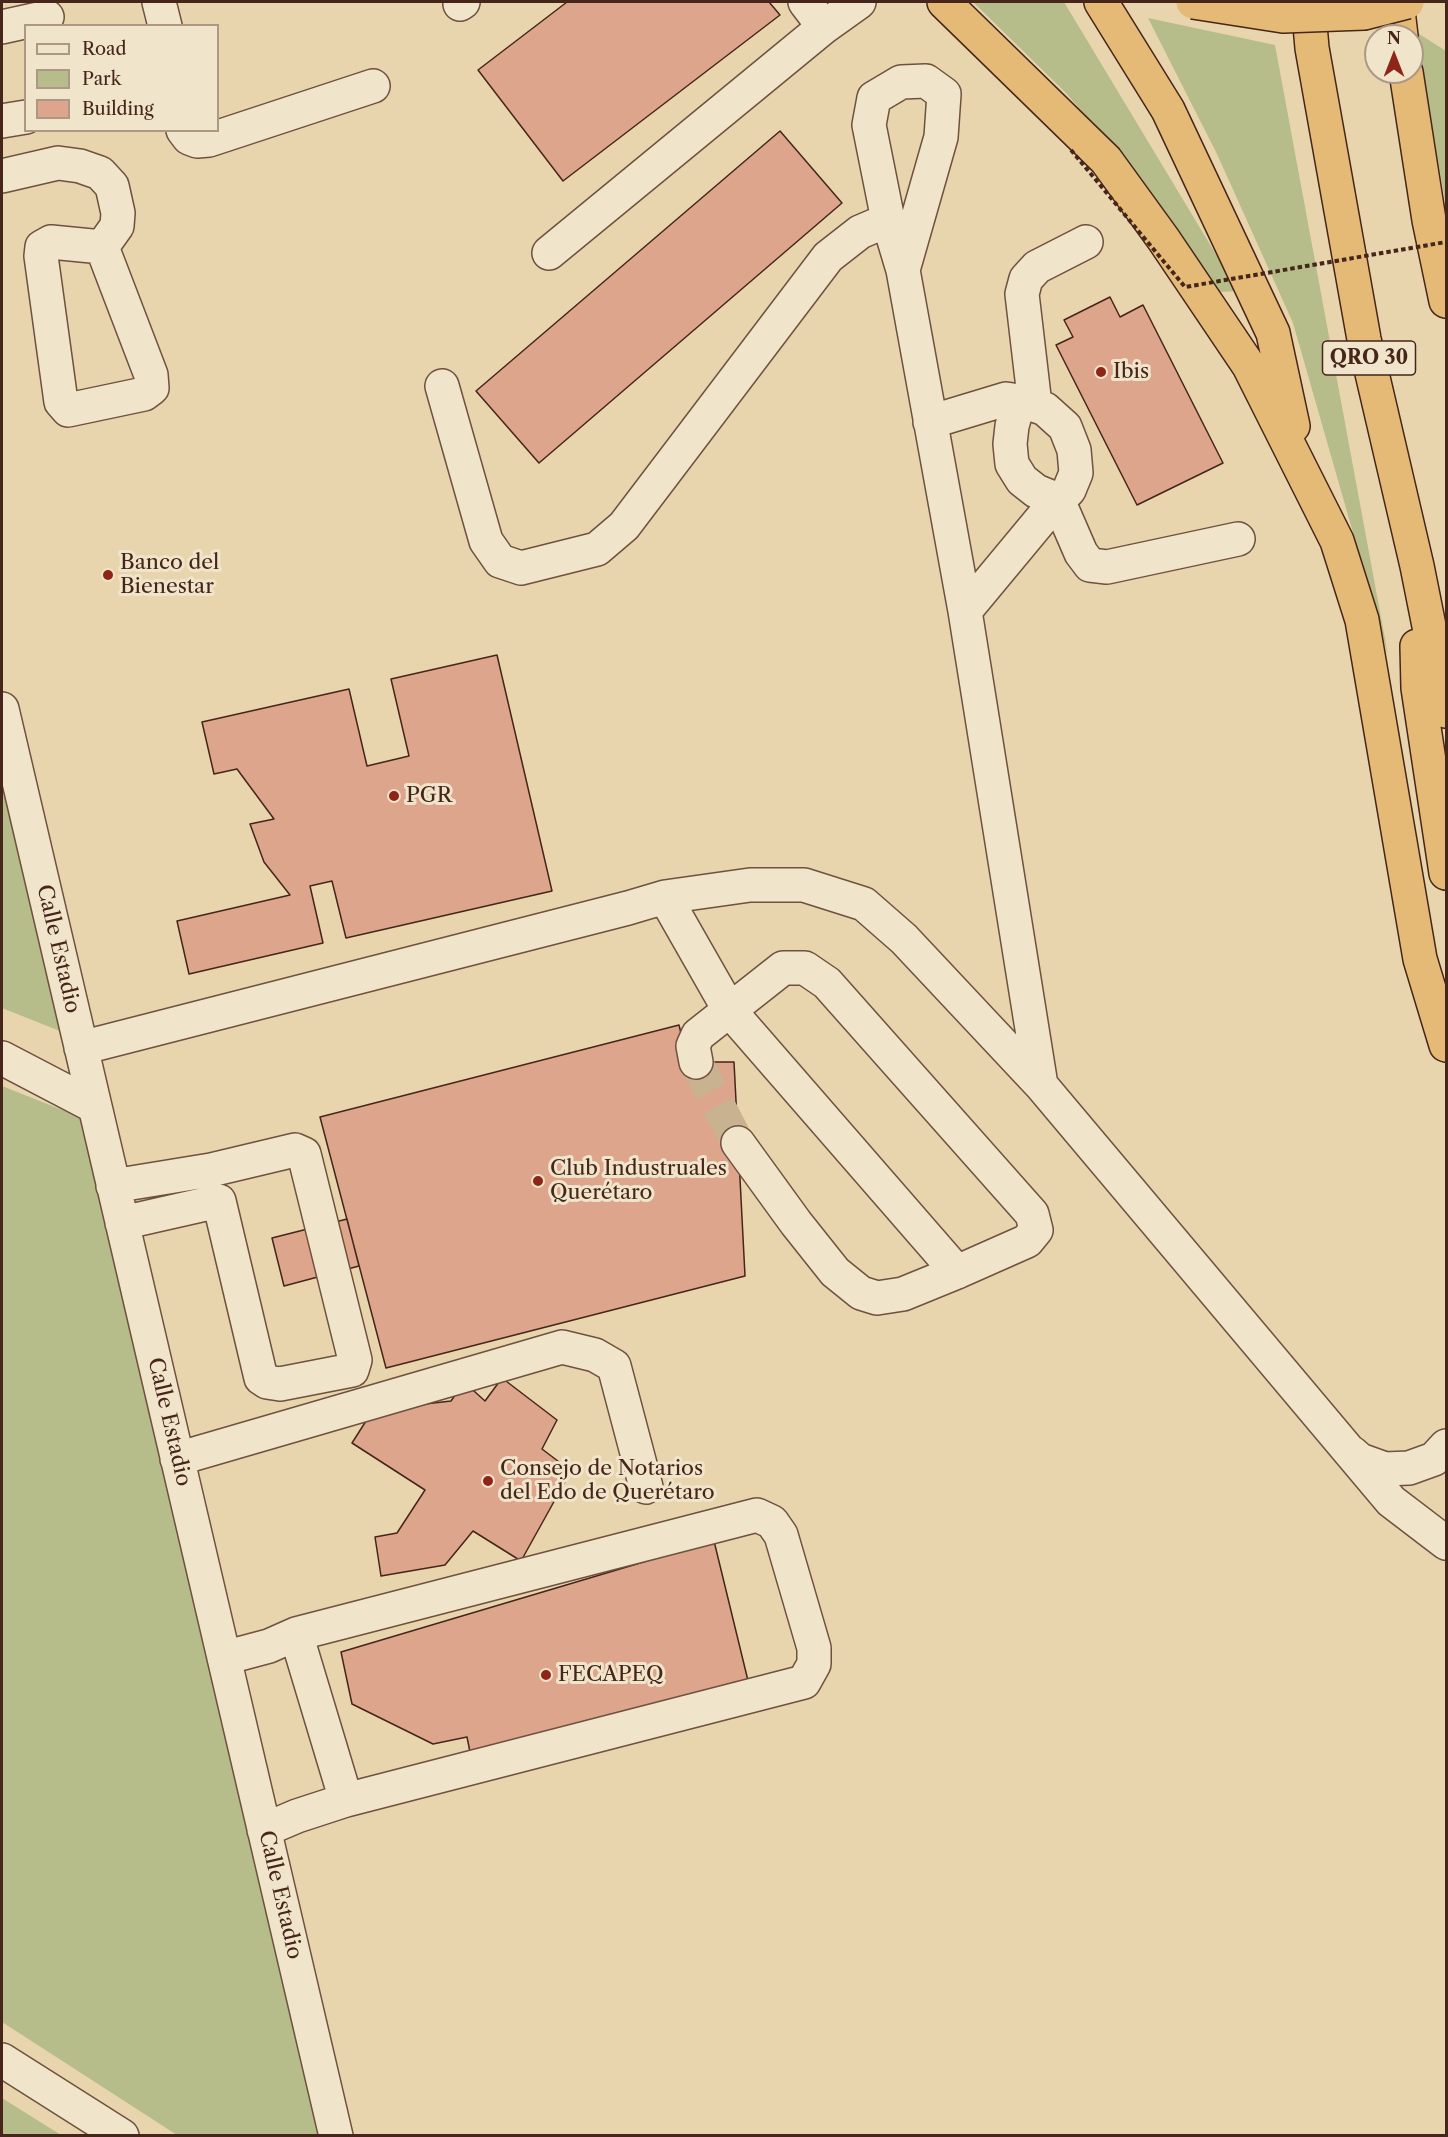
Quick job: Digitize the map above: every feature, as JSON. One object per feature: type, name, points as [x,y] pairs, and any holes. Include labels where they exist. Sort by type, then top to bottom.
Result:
[{"type":"main road","points":[[944,2],[1106,160],[1164,240],[1249,366],[1302,470],[1336,541],[1362,620],[1420,959],[1446,1046]]},
{"type":"main road","points":[[1101,2],[1168,110],[1273,333],[1302,470]]},
{"type":"main road","points":[[1192,2],[1283,16],[1364,13],[1407,2]]},
{"type":"main road","name":"QRO 30","points":[[1308,2],[1317,80],[1364,339],[1417,566],[1446,711]]},
{"type":"main road","points":[[1397,2],[1400,24]]},
{"type":"main road","points":[[1408,84],[1429,220],[1446,301]]},
{"type":"main road","points":[[1417,566],[1418,688],[1446,873]]},
{"type":"street","points":[[159,2],[164,24]]},
{"type":"street","points":[[805,2],[824,27]]},
{"type":"street","points":[[549,253],[824,27],[859,2]]},
{"type":"street","points":[[2,27],[48,17]]},
{"type":"street","points":[[903,270],[941,137],[944,94],[926,81],[901,82],[874,98],[870,125],[888,220],[903,270],[965,612],[1041,1085]]},
{"type":"street","points":[[184,132],[189,138],[196,141],[209,140],[373,86]]},
{"type":"street","points":[[2,121],[24,117]]},
{"type":"street","points":[[2,176],[58,163],[80,166],[100,173],[112,186],[118,213],[117,226],[102,248]]},
{"type":"street","points":[[442,386],[486,541],[500,561],[521,568],[597,549],[624,526],[828,257],[860,232],[888,220]]},
{"type":"street","points":[[51,242],[102,248],[151,375],[152,388],[144,394],[68,410],[61,402],[41,256],[42,248],[51,242]]},
{"type":"street","points":[[1086,242],[1037,267],[1026,279],[1022,294],[1027,403],[1010,444],[1012,464],[1022,480],[1036,491],[1058,500],[1082,554],[1090,565],[1107,567],[1238,539]]},
{"type":"street","points":[[930,422],[1006,399],[1027,403],[1045,409],[1065,427],[1074,450],[1076,473],[1069,490],[1058,500],[965,612]]},
{"type":"street","name":"Calle Estadio","points":[[2,709],[336,2136]]},
{"type":"street","points":[[81,1048],[665,897],[750,885],[804,885],[864,904],[904,939],[1041,1085],[1391,1501],[1446,1544]]},
{"type":"street","points":[[665,897],[730,1011],[957,1272]]},
{"type":"street","points":[[696,1062],[693,1046],[698,1035],[783,969],[806,969],[827,983],[1032,1214],[1036,1230],[1027,1241],[957,1272],[903,1294],[877,1298],[861,1293],[835,1272],[795,1224],[738,1143]]},
{"type":"street","points":[[2,1058],[94,1106]]},
{"type":"street","points":[[122,1224],[295,1150],[304,1154],[355,1360],[352,1370],[280,1383],[267,1382],[261,1378],[215,1185]]},
{"type":"street","points":[[113,1186],[215,1185]]},
{"type":"street","points":[[177,1459],[562,1347],[595,1355],[614,1366],[646,1487]]},
{"type":"street","points":[[1340,1441],[1360,1460],[1385,1468],[1409,1468],[1434,1459],[1446,1446]]},
{"type":"street","points":[[224,1658],[269,1646],[296,1634],[757,1515],[772,1522],[781,1535],[814,1648],[814,1664],[804,1683],[346,1800],[297,1816],[264,1830]]},
{"type":"street","points":[[296,1634],[346,1800]]},
{"type":"street","points":[[2,2060],[122,2136]]},
{"type":"path","points":[[1071,150],[1185,287],[1446,242]]},
{"type":"green space","points":[[973,2],[1064,2],[1238,291],[1219,292],[1149,191],[1066,93]]},
{"type":"green space","points":[[1148,18],[1275,45],[1388,655],[1293,323],[1217,154]]},
{"type":"green space","points":[[1424,37],[1446,51],[1446,207],[1424,79]]},
{"type":"green space","points":[[2,751],[70,1035],[2,1008]]},
{"type":"green space","points":[[2,1086],[90,1121],[323,2135],[177,2135],[2,2022]]},
{"type":"green space","points":[[2,2098],[61,2135],[2,2135]]},
{"type":"building","points":[[567,2],[769,2],[780,15],[563,181],[478,70]]},
{"type":"building","points":[[780,131],[842,203],[539,463],[476,391]]},
{"type":"building","points":[[1110,297],[1120,317],[1143,305],[1223,463],[1137,505],[1056,345],[1073,337],[1064,320]]},
{"type":"building","name":"PGR","points":[[497,655],[552,891],[346,938],[332,881],[310,886],[323,943],[189,974],[177,921],[290,895],[264,862],[250,824],[274,819],[237,769],[214,774],[202,722],[349,689],[367,766],[409,756],[391,679]]},
{"type":"building","name":"Club Industruales Querétaro","points":[[679,1025],[688,1062],[734,1062],[745,1276],[386,1368],[320,1117]]},
{"type":"building","points":[[347,1219],[359,1266],[284,1286],[272,1238]]},
{"type":"building","name":"Consejo de Notarios del Edo de Querétaro","points":[[502,1378],[557,1420],[542,1449],[571,1471],[521,1561],[473,1531],[445,1565],[381,1576],[375,1537],[397,1533],[425,1490],[352,1443],[373,1410],[451,1401],[464,1382],[485,1401]]},
{"type":"building","name":"FECAPEQ","points":[[714,1541],[752,1697],[473,1767],[467,1737],[433,1744],[352,1704],[341,1652]]},
{"type":"tunnel","points":[[696,1062],[738,1143]]},
{"type":"place","name":"Ibis","points":[[1101,372]]},
{"type":"place","name":"Banco del Bienestar","points":[[108,575]]},
{"type":"place","name":"PGR","points":[[394,796]]},
{"type":"place","name":"Club Industruales Querétaro","points":[[538,1181]]},
{"type":"place","name":"Consejo de Notarios del Edo de Querétaro","points":[[488,1481]]},
{"type":"place","name":"FECAPEQ","points":[[546,1675]]}]
